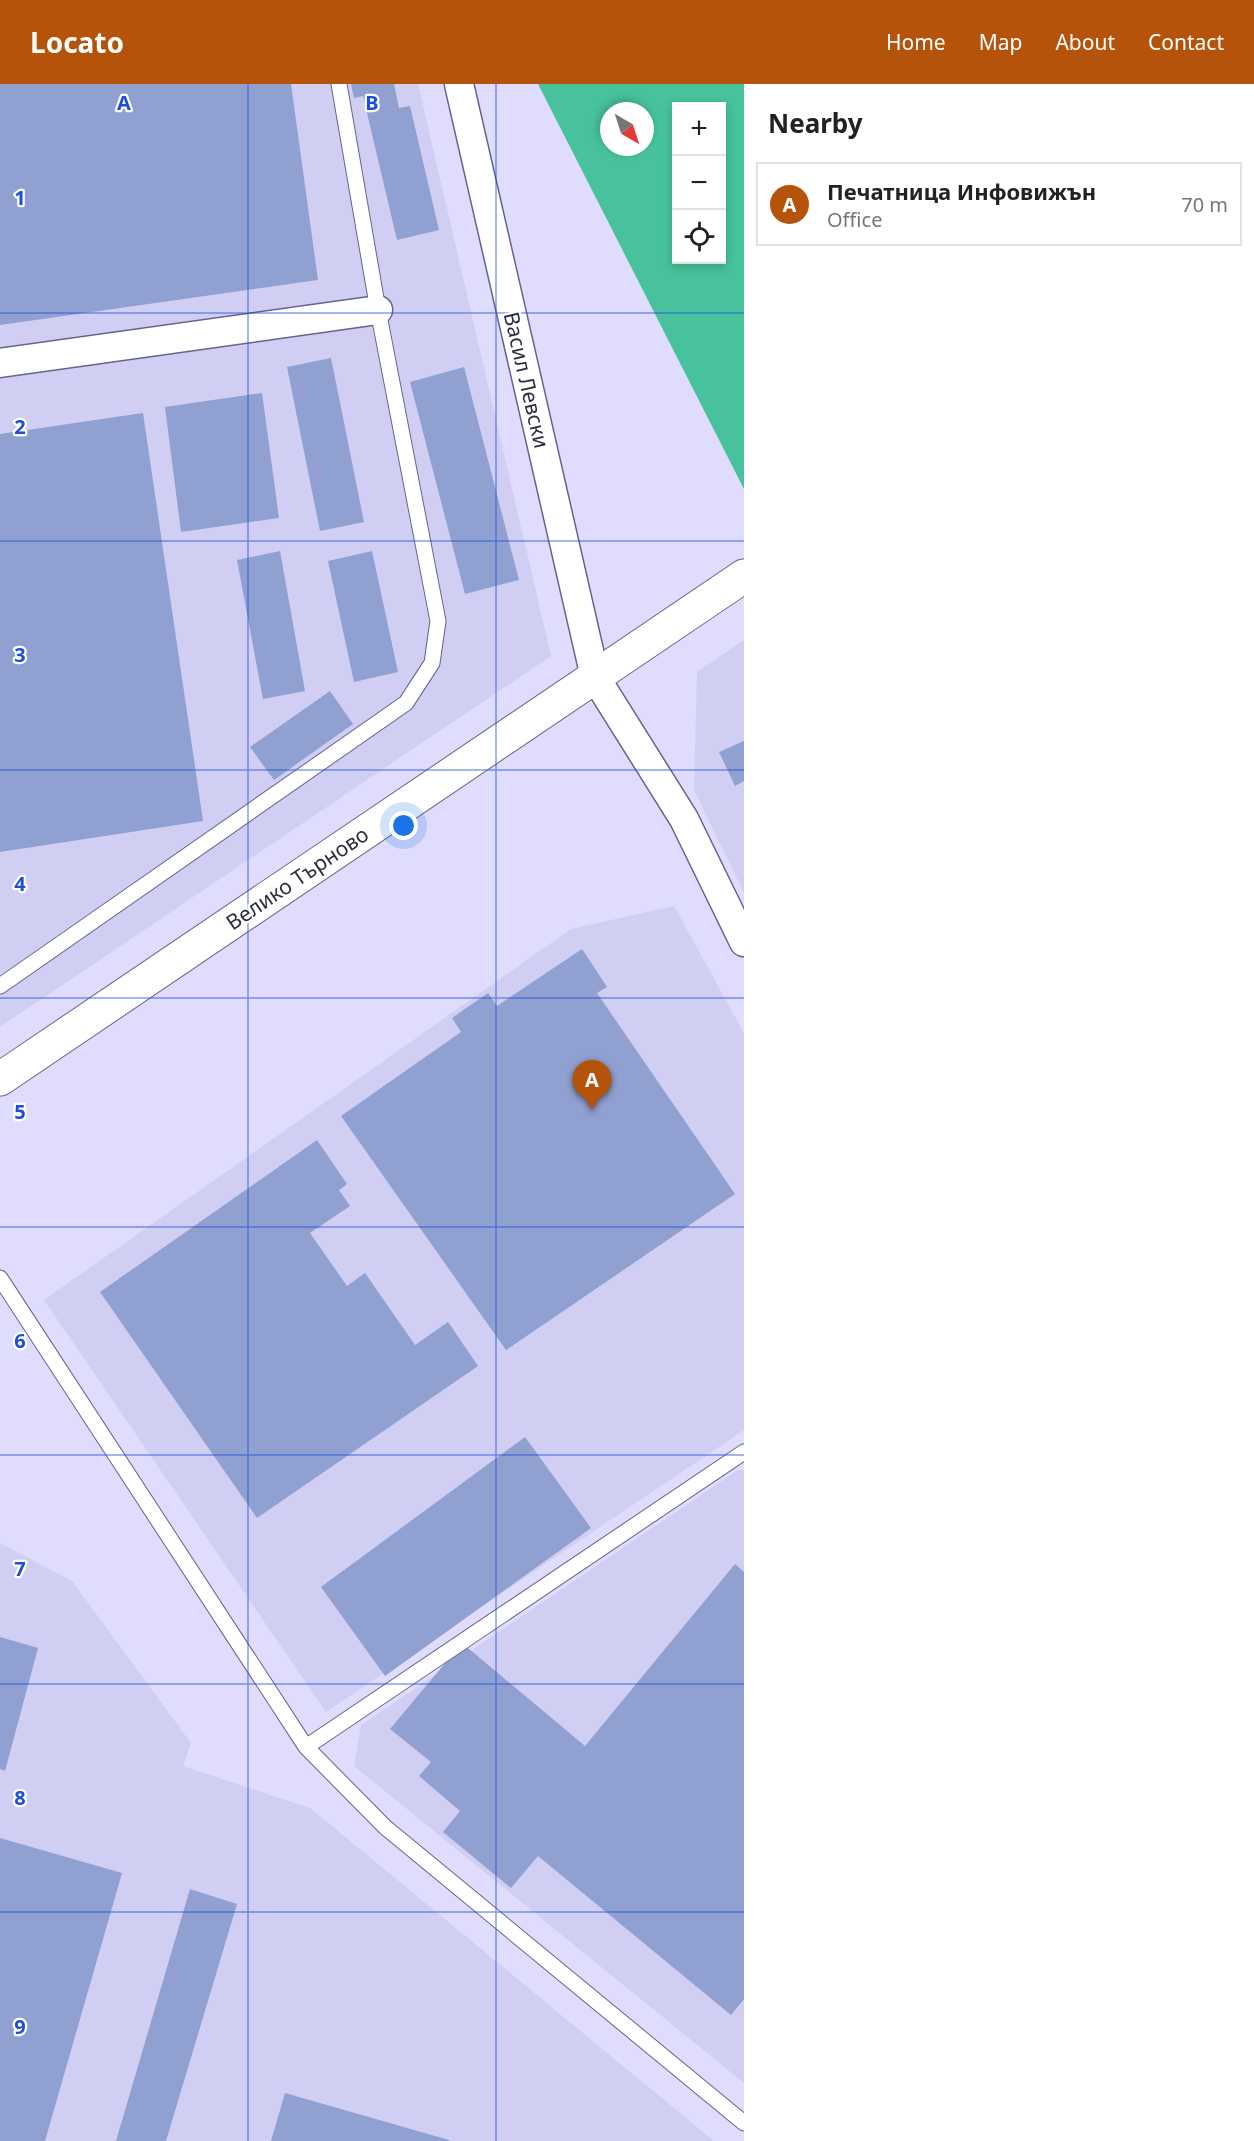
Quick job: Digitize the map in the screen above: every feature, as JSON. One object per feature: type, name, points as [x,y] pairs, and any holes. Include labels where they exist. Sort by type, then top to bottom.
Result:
[{"type":"street","name":"Васил Левски","points":[[459,84],[595,677],[684,819],[744,942]]},
{"type":"street","points":[[0,363],[378,310]]},
{"type":"street","name":"Велико Търново","points":[[0,1079],[595,677],[743,580]]},
{"type":"lane","points":[[0,986],[406,703],[432,663],[438,621],[378,310],[339,84]]},
{"type":"lane","points":[[0,1278],[306,1747],[385,1827],[744,2123]]},
{"type":"lane","points":[[306,1747],[744,1452]]},
{"type":"shaded area","points":[[0,84],[418,84],[551,656],[0,1027]]},
{"type":"shaded area","points":[[538,84],[744,84],[744,489]]},
{"type":"shaded area","points":[[744,640],[744,893],[694,790],[697,672]]},
{"type":"shaded area","points":[[674,906],[744,1033],[744,1430],[326,1712],[44,1300],[571,929]]},
{"type":"shaded area","points":[[738,1470],[744,1470],[744,2083],[354,1766],[361,1725]]},
{"type":"shaded area","points":[[0,1543],[72,1581],[191,1743],[183,1766],[310,1808],[714,2141],[0,2141]]},
{"type":"building","points":[[0,84],[291,84],[318,280],[0,325]]},
{"type":"building","points":[[351,84],[394,84],[399,108],[410,106],[439,230],[397,240],[363,96],[354,98]]},
{"type":"building","points":[[331,358],[364,522],[320,531],[287,367]]},
{"type":"building","points":[[464,367],[519,580],[465,594],[410,382]]},
{"type":"building","points":[[262,393],[279,518],[181,532],[165,407]]},
{"type":"building","points":[[143,413],[203,821],[0,852],[0,434]]},
{"type":"building","points":[[280,551],[305,691],[263,699],[237,560]]},
{"type":"building","points":[[372,551],[398,672],[354,682],[328,561]]},
{"type":"building","points":[[330,691],[353,724],[274,780],[250,747]]},
{"type":"building","points":[[744,741],[744,781],[735,786],[719,752]]},
{"type":"building","points":[[582,949],[607,987],[597,993],[735,1194],[506,1350],[341,1116],[461,1032],[452,1018],[488,993],[497,1006]]},
{"type":"building","points":[[317,1140],[347,1184],[339,1190],[350,1206],[310,1233],[347,1286],[365,1273],[415,1345],[448,1322],[478,1366],[257,1518],[100,1292]]},
{"type":"building","points":[[525,1437],[591,1528],[385,1676],[321,1587]]},
{"type":"building","points":[[735,1564],[744,1572],[744,1999],[731,2015],[538,1856],[511,1888],[443,1832],[460,1811],[419,1776],[431,1762],[390,1729],[462,1643],[585,1746]]},
{"type":"building","points":[[0,1637],[38,1648],[5,1771],[0,1769]]},
{"type":"building","points":[[0,1838],[122,1873],[45,2141],[0,2141]]},
{"type":"building","points":[[190,1889],[237,1904],[166,2141],[116,2141]]},
{"type":"building","points":[[285,2093],[449,2140],[449,2141],[271,2141]]},
{"type":"place","name":"Печатница Инфовижън","points":[[592,1110]]}]
